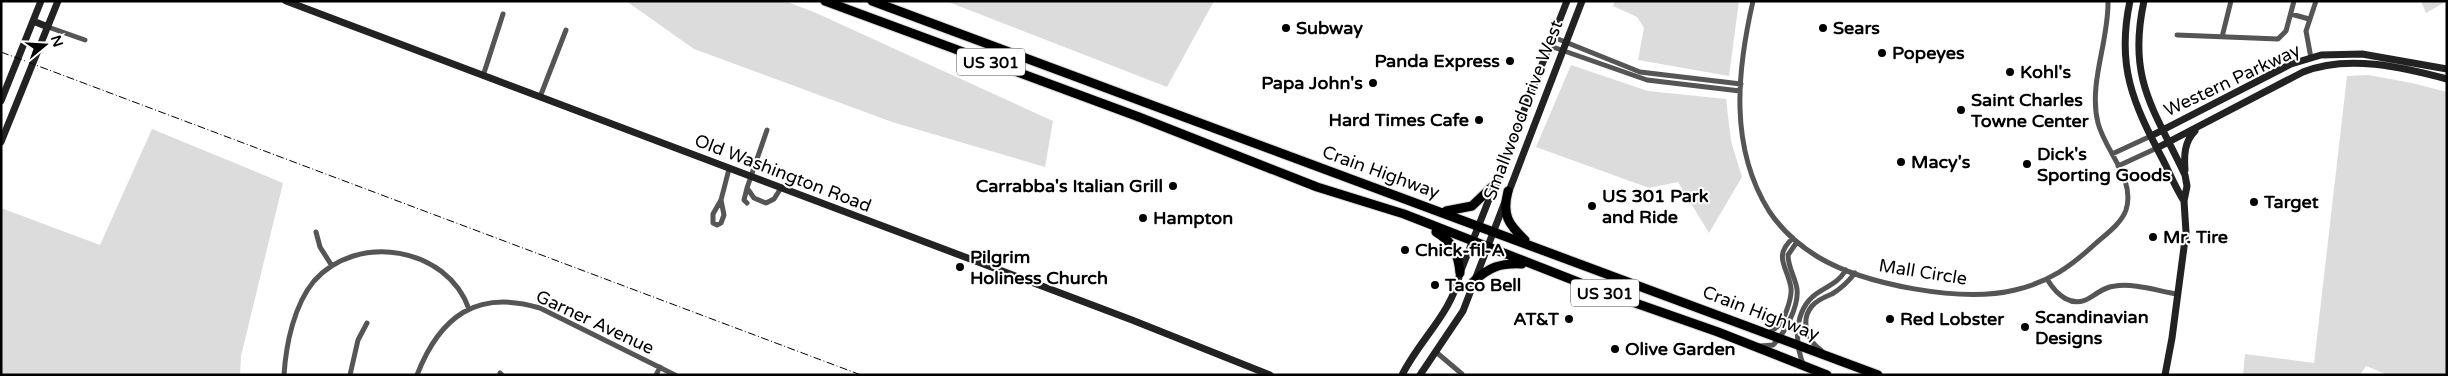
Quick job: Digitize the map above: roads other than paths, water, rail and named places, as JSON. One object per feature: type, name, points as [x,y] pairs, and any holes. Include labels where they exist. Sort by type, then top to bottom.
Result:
[{"type":"highway","name":"Crain Highway","points":[[825,1],[1317,187],[1417,220],[1827,375]]},
{"type":"highway","name":"Crain Highway","points":[[872,1],[1878,375]]},
{"type":"highway","points":[[987,61],[994,46]]},
{"type":"highway","points":[[1439,211],[1460,210],[1472,206],[1497,182]]},
{"type":"highway","points":[[1508,191],[1505,207],[1507,216],[1515,231],[1529,244]]},
{"type":"highway","points":[[1417,220],[1442,235],[1453,246],[1458,257],[1460,273]]},
{"type":"highway","points":[[1473,282],[1487,269],[1499,264],[1530,264]]},
{"type":"main road","points":[[1,101],[41,1]]},
{"type":"main road","points":[[1,142],[58,1]]},
{"type":"main road","name":"Old Washington Road","points":[[286,1],[1132,320],[1270,375]]},
{"type":"main road","name":"Smallwood Drive West","points":[[1402,375],[1418,348],[1444,314],[1456,291],[1460,273],[1567,1]]},
{"type":"main road","name":"Smallwood Drive West","points":[[1420,375],[1463,311],[1492,230],[1582,1]]},
{"type":"main road","points":[[2130,1],[2124,32],[2125,60],[2132,92],[2151,136],[2184,201]]},
{"type":"main road","points":[[2144,1],[2138,38],[2139,68],[2146,96],[2185,176]]},
{"type":"main road","points":[[33,21],[48,27]]},
{"type":"main road","name":"Western Parkway","points":[[2151,136],[2284,68],[2321,55],[2353,53],[2447,69]]},
{"type":"main road","name":"Western Parkway","points":[[2157,148],[2303,72],[2323,66],[2368,64],[2447,79]]},
{"type":"main road","points":[[2165,375],[2172,338],[2186,232],[2184,201],[2187,186],[2185,149],[2190,137],[2199,127]]},
{"type":"street","name":"Mall Circle","points":[[1753,1],[1740,84],[1740,130],[1749,167],[1768,209],[1795,240],[1816,256],[1879,282],[1947,293],[2003,293],[2025,288],[2047,279],[2068,268],[2122,217],[2126,207],[2127,194],[2124,177],[2102,134],[2096,114],[2098,79],[2108,1]]},
{"type":"street","points":[[2222,37],[2231,1]]},
{"type":"street","points":[[2177,35],[2278,39],[2284,34],[2294,1]]},
{"type":"street","points":[[2311,58],[2306,31],[2308,18],[2316,1]]},
{"type":"street","points":[[483,76],[503,14]]},
{"type":"street","points":[[2291,14],[2308,18]]},
{"type":"street","points":[[48,27],[85,40]]},
{"type":"street","points":[[540,97],[566,30]]},
{"type":"street","points":[[1553,37],[1640,72],[1740,84]]},
{"type":"street","points":[[1550,46],[1647,80],[1740,91]]},
{"type":"street","points":[[747,203],[744,200],[750,177],[767,130]]},
{"type":"street","points":[[2112,154],[2151,136]]},
{"type":"street","points":[[2118,166],[2157,148]]},
{"type":"street","points":[[721,200],[729,169]]},
{"type":"street","points":[[747,188],[754,198],[766,203],[774,199],[781,188]]},
{"type":"street","points":[[316,232],[320,247],[332,266]]},
{"type":"street","points":[[1766,333],[1780,325],[1790,302],[1791,290],[1782,255],[1783,248],[1795,240]]},
{"type":"street","points":[[1748,344],[1773,345],[1780,338],[1796,299],[1797,290],[1788,255],[1795,240]]},
{"type":"street","points":[[284,375],[292,330],[300,304],[314,281],[332,266],[356,255],[377,252],[397,253],[417,258],[434,266],[450,279],[460,291],[469,309]]},
{"type":"street","points":[[1804,366],[1797,345],[1804,306],[1814,295],[1837,283],[1846,270]]},
{"type":"street","points":[[1832,358],[1811,341],[1807,333],[1806,318],[1812,306],[1846,284],[1855,273]]},
{"type":"street","points":[[2047,279],[2060,296],[2074,302],[2085,301],[2103,289],[2117,285],[2177,294]]},
{"type":"street","name":"Garner Avenue","points":[[417,375],[434,339],[448,323],[469,309],[508,302],[530,305],[675,375]]},
{"type":"street","points":[[350,375],[358,340],[367,323]]},
{"type":"street","points":[[1436,352],[1462,374]]},
{"type":"street","points":[[656,375],[660,367]]},
{"type":"railway","points":[[1,52],[861,375]]},
{"type":"place","name":"Subway","points":[[1286,28]]},
{"type":"place","name":"Sears","points":[[1823,28]]},
{"type":"place","name":"Popeyes","points":[[1882,53]]},
{"type":"place","name":"Panda Express","points":[[1510,61]]},
{"type":"place","name":"Kohl's","points":[[2010,72]]},
{"type":"place","name":"Papa John's","points":[[1373,83]]},
{"type":"place","name":"Saint Charles Towne Center","points":[[1961,110]]},
{"type":"place","name":"Hard Times Cafe","points":[[1479,120]]},
{"type":"place","name":"Macy's","points":[[1901,162]]},
{"type":"place","name":"Dick's Sporting Goods","points":[[2027,164]]},
{"type":"place","name":"Carrabba's Italian Grill","points":[[1173,186]]},
{"type":"place","name":"Target","points":[[2254,202]]},
{"type":"place","name":"US 301 Park and Ride","points":[[1592,206]]},
{"type":"place","name":"Hampton","points":[[1143,218]]},
{"type":"place","name":"Mr. Tire","points":[[2153,237]]},
{"type":"place","name":"Chick-fil-A","points":[[1405,250]]},
{"type":"place","name":"Pilgrim Holiness Church","points":[[960,267]]},
{"type":"place","name":"Taco Bell","points":[[1435,285]]},
{"type":"place","name":"AT&T","points":[[1569,319]]},
{"type":"place","name":"Red Lobster","points":[[1890,319]]},
{"type":"place","name":"Scandinavian Designs","points":[[2025,327]]},
{"type":"place","name":"Olive Garden","points":[[1615,349]]}]
